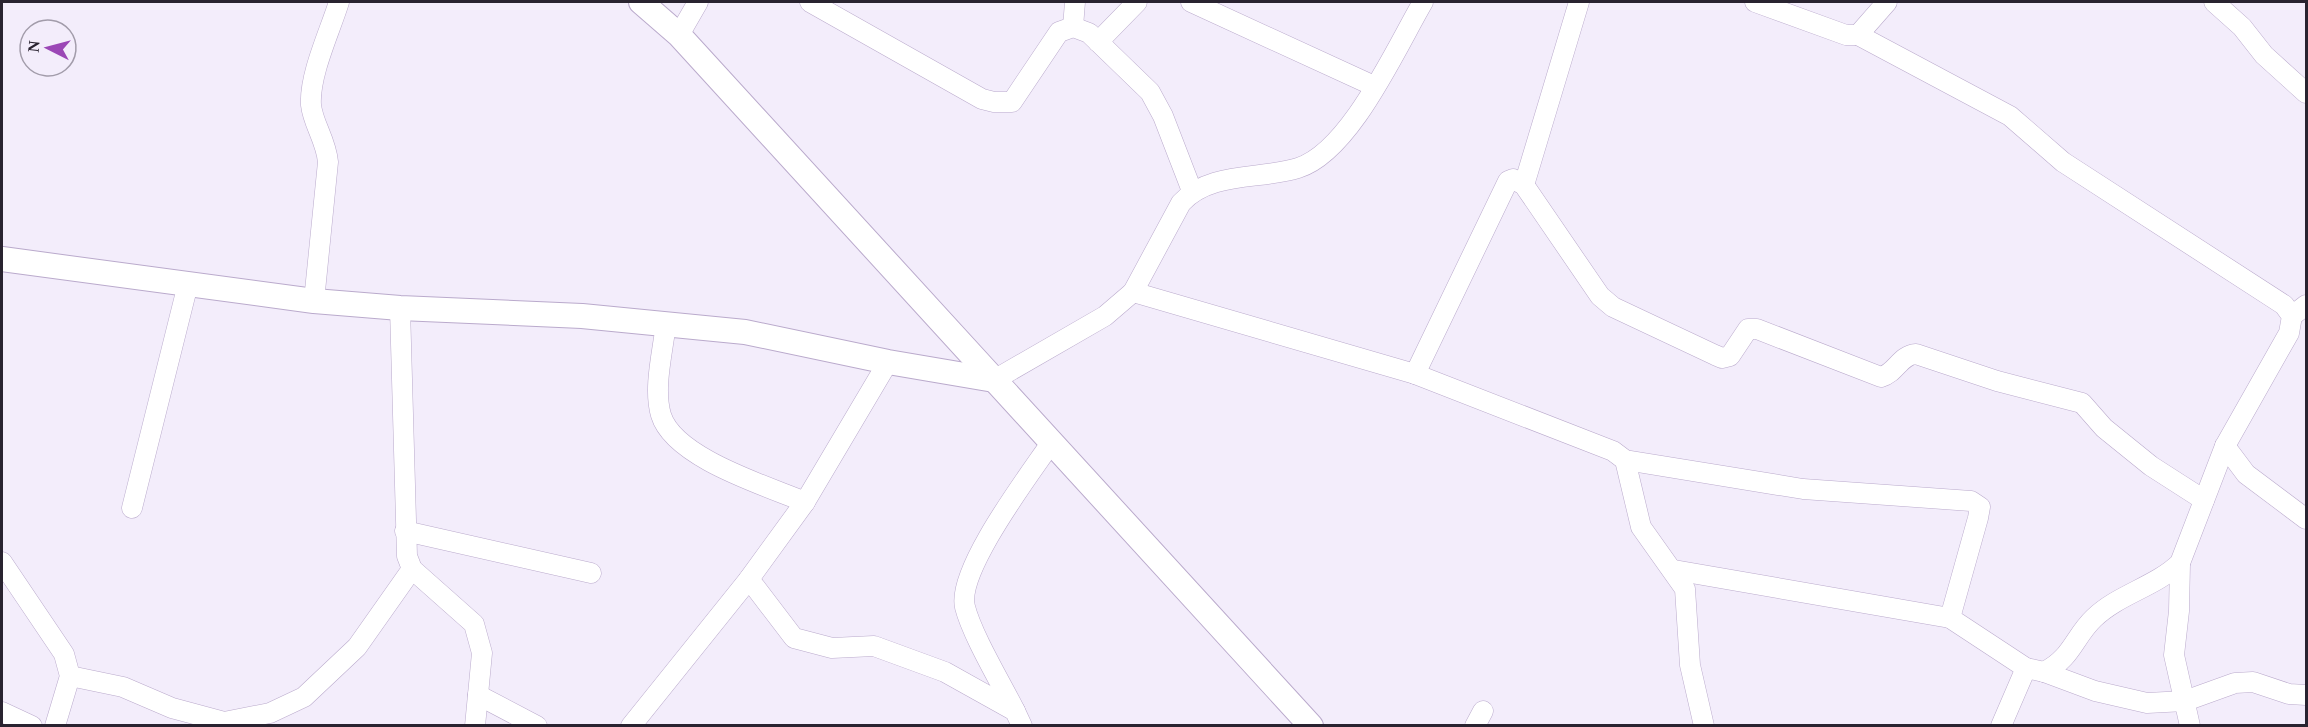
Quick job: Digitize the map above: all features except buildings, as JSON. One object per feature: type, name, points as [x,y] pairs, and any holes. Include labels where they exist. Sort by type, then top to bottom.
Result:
[{"type":"street","points":[[314,301],[328,162],[326,145],[311,107],[311,88],[339,2]]},
{"type":"street","points":[[641,2],[679,35],[1311,726]]},
{"type":"street","points":[[679,35],[698,2]]},
{"type":"street","points":[[810,2],[982,99],[994,102],[1012,102],[1059,32],[1073,27],[1089,33],[1150,92],[1163,116],[1192,191]]},
{"type":"street","points":[[1073,27],[1075,2]]},
{"type":"street","points":[[1098,42],[1137,2]]},
{"type":"street","points":[[1191,2],[1374,86]]},
{"type":"street","points":[[2,259],[314,301],[666,323],[745,332],[888,363],[994,380],[1105,316],[1133,292],[1181,203],[1192,191],[1212,184],[1300,168],[1334,146],[1352,125],[1423,2]]},
{"type":"street","points":[[1524,185],[1579,2]]},
{"type":"street","points":[[1755,2],[1846,35],[1858,35],[2010,116],[2063,162],[2284,305],[2299,311],[2289,333],[2225,446],[2180,562],[2179,610],[2174,655],[2190,726]]},
{"type":"street","points":[[1858,35],[1887,2]]},
{"type":"street","points":[[2214,2],[2242,27],[2264,55],[2307,93]]},
{"type":"street","points":[[1415,374],[1508,181],[1513,179],[1524,185],[1600,296],[1613,307],[1715,355],[1722,358],[1730,356],[1748,329],[1757,329],[1881,377],[1889,375],[1905,357],[1916,354],[1997,381],[2082,403],[2104,428],[2151,466],[2204,500]]},
{"type":"street","points":[[132,508],[188,284]]},
{"type":"street","points":[[1133,292],[1415,374],[1613,451],[1625,460],[1803,489],[1971,501],[1980,507],[1950,618]]},
{"type":"street","points":[[400,308],[407,556],[412,570],[474,624],[482,653],[475,726]]},
{"type":"street","points":[[666,323],[658,396],[661,417],[686,447],[721,468],[805,502]]},
{"type":"street","points":[[631,726],[749,579],[805,502],[888,363]]},
{"type":"street","points":[[1019,718],[964,606],[966,580],[1005,510],[1051,442]]},
{"type":"street","points":[[2225,446],[2246,474],[2307,519]]},
{"type":"street","points":[[1625,460],[1641,527],[1656,552],[1674,570],[1685,588],[1690,665],[1704,726]]},
{"type":"street","points":[[405,531],[591,573]]},
{"type":"street","points":[[2,562],[64,654],[70,676],[55,726]]},
{"type":"street","points":[[2001,726],[2035,670],[2060,664],[2093,619],[2109,606],[2168,575],[2180,562]]},
{"type":"street","points":[[70,676],[123,687],[172,708],[224,722],[270,713],[304,697],[357,647],[412,570]]},
{"type":"street","points":[[1674,570],[1950,618],[2035,670],[2095,691],[2147,703],[2185,701],[2235,683],[2253,682],[2289,694],[2307,695]]},
{"type":"street","points":[[749,579],[794,638],[832,648],[874,646],[945,672],[1019,718]]},
{"type":"street","points":[[478,695],[537,726]]},
{"type":"street","points":[[2,712],[32,726]]}]
